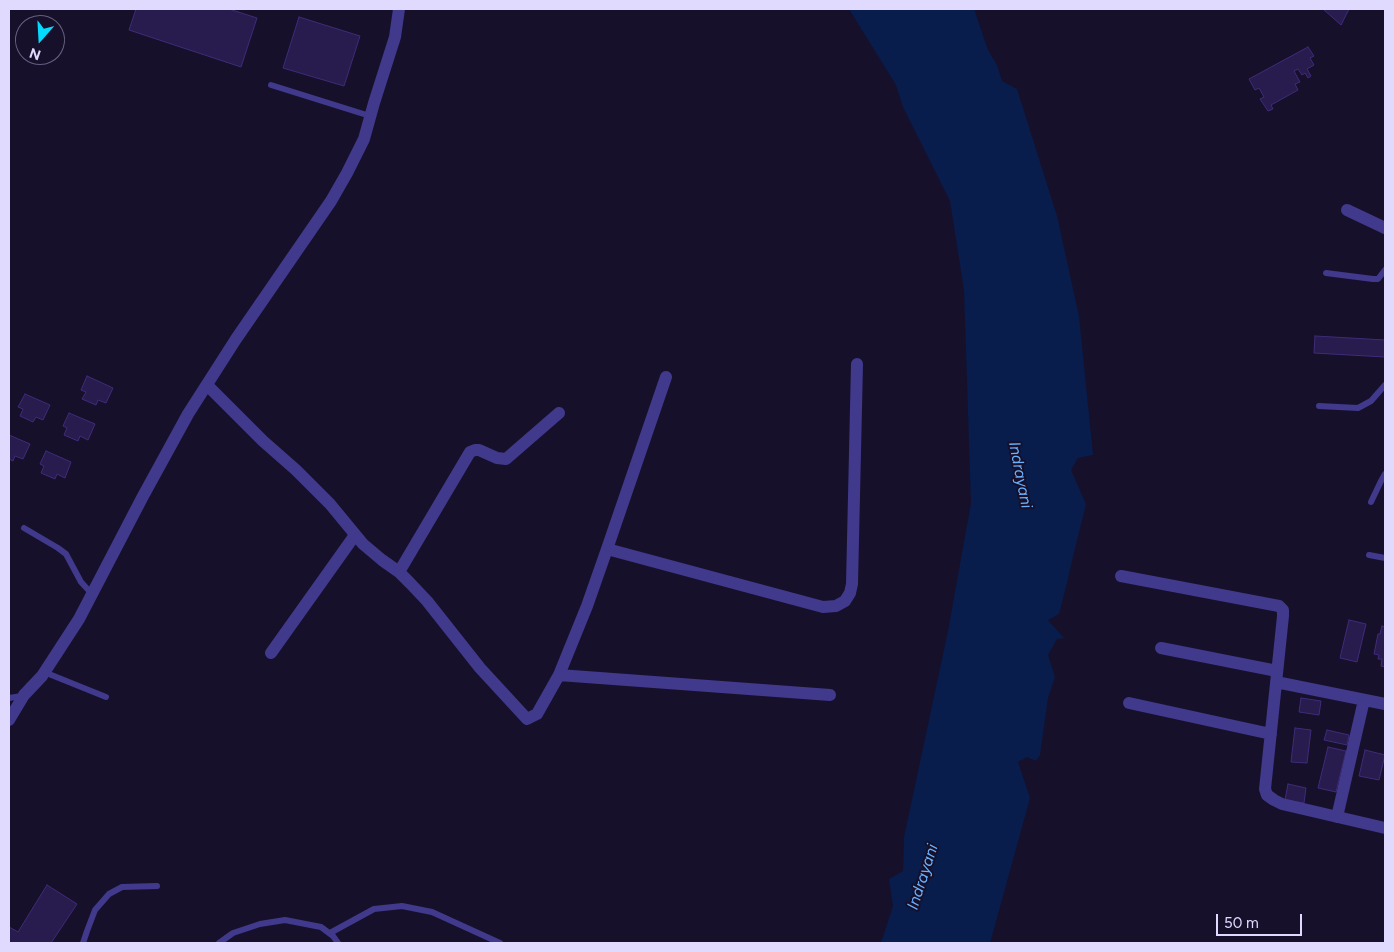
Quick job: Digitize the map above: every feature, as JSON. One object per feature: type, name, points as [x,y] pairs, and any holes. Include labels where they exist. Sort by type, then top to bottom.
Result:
[{"type":"street","points":[[9,720],[79,619],[188,414],[236,339],[331,201],[364,139],[395,37],[399,9]]},
{"type":"street","points":[[1347,210],[1385,228]]},
{"type":"street","points":[[608,549],[823,607],[836,606],[845,601],[850,593],[852,584],[857,364]]},
{"type":"street","points":[[207,385],[330,504],[363,544],[399,572],[427,602],[480,668],[527,719],[537,714],[559,675],[608,549],[666,377]]},
{"type":"street","points":[[399,572],[470,452],[479,450],[497,458],[506,459],[558,413]]},
{"type":"street","points":[[271,653],[355,535]]},
{"type":"street","points":[[1121,576],[1279,606],[1283,616],[1265,789],[1267,795],[1282,804],[1385,828]]},
{"type":"street","points":[[1161,648],[1385,704]]},
{"type":"street","points":[[559,675],[830,695]]},
{"type":"street","points":[[1337,817],[1364,700]]},
{"type":"street","points":[[1129,703],[1271,734]]},
{"type":"lane","points":[[271,85],[370,116]]},
{"type":"lane","points":[[1326,273],[1378,279],[1385,270]]},
{"type":"lane","points":[[1320,406],[1358,408],[1371,402],[1385,384]]},
{"type":"lane","points":[[1371,502],[1385,474]]},
{"type":"lane","points":[[24,528],[66,554],[81,582],[92,594]]},
{"type":"lane","points":[[1369,555],[1385,558]]},
{"type":"lane","points":[[44,672],[106,697]]},
{"type":"lane","points":[[9,698],[24,696]]},
{"type":"lane","points":[[84,943],[86,932],[95,910],[109,894],[122,887],[157,886]]},
{"type":"lane","points":[[330,934],[374,910],[402,906],[432,912],[500,943]]},
{"type":"lane","points":[[219,943],[233,933],[260,924],[285,920],[321,927],[338,943]]},
{"type":"water","name":"Indrayani","points":[[849,9],[974,9],[988,50],[997,65],[1002,81],[1017,89],[1057,216],[1079,316],[1093,455],[1078,458],[1071,470],[1086,504],[1059,614],[1048,620],[1064,638],[1057,639],[1048,655],[1055,677],[1048,698],[1040,755],[1036,761],[1027,757],[1018,762],[1030,798],[990,943],[881,943],[893,906],[889,879],[903,871],[904,837],[948,631],[971,503],[964,290],[950,201],[903,107],[896,85]]},
{"type":"building","points":[[136,9],[229,9],[257,18],[241,67],[129,30]]},
{"type":"building","points":[[1323,9],[1349,9],[1341,25]]},
{"type":"building","points":[[299,17],[360,36],[344,86],[283,68]]},
{"type":"building","points":[[1308,47],[1314,56],[1310,58],[1314,65],[1307,69],[1311,76],[1308,78],[1305,73],[1302,75],[1298,69],[1294,71],[1300,82],[1295,84],[1298,90],[1271,105],[1273,109],[1268,111],[1260,99],[1264,97],[1259,88],[1255,90],[1249,79]]},
{"type":"building","points":[[1315,336],[1385,340],[1385,357],[1314,353]]},
{"type":"building","points":[[87,376],[113,388],[106,403],[98,400],[96,405],[82,399],[86,392],[81,390]]},
{"type":"building","points":[[25,394],[50,405],[43,420],[36,417],[33,422],[20,416],[23,409],[18,407]]},
{"type":"building","points":[[69,413],[95,424],[88,440],[80,436],[78,441],[64,435],[67,428],[63,426]]},
{"type":"building","points":[[9,435],[30,444],[23,459],[15,456],[13,461],[9,459]]},
{"type":"building","points":[[46,451],[71,462],[65,478],[57,474],[55,479],[41,473],[44,466],[40,464]]},
{"type":"building","points":[[1349,620],[1366,624],[1357,662],[1340,658]]},
{"type":"building","points":[[1382,626],[1385,627],[1385,667],[1381,666],[1382,659],[1378,659],[1379,655],[1374,654],[1378,634],[1380,634]]},
{"type":"building","points":[[1301,698],[1321,701],[1319,715],[1299,712]]},
{"type":"building","points":[[1295,728],[1311,730],[1307,763],[1291,762]]},
{"type":"building","points":[[1327,730],[1349,735],[1347,745],[1324,740]]},
{"type":"building","points":[[1328,747],[1346,751],[1336,792],[1318,788]]},
{"type":"building","points":[[1365,750],[1385,755],[1379,780],[1359,776]]},
{"type":"building","points":[[1288,784],[1306,788],[1304,803],[1285,800]]},
{"type":"building","points":[[47,885],[77,904],[51,943],[9,943],[9,927],[18,932]]}]
